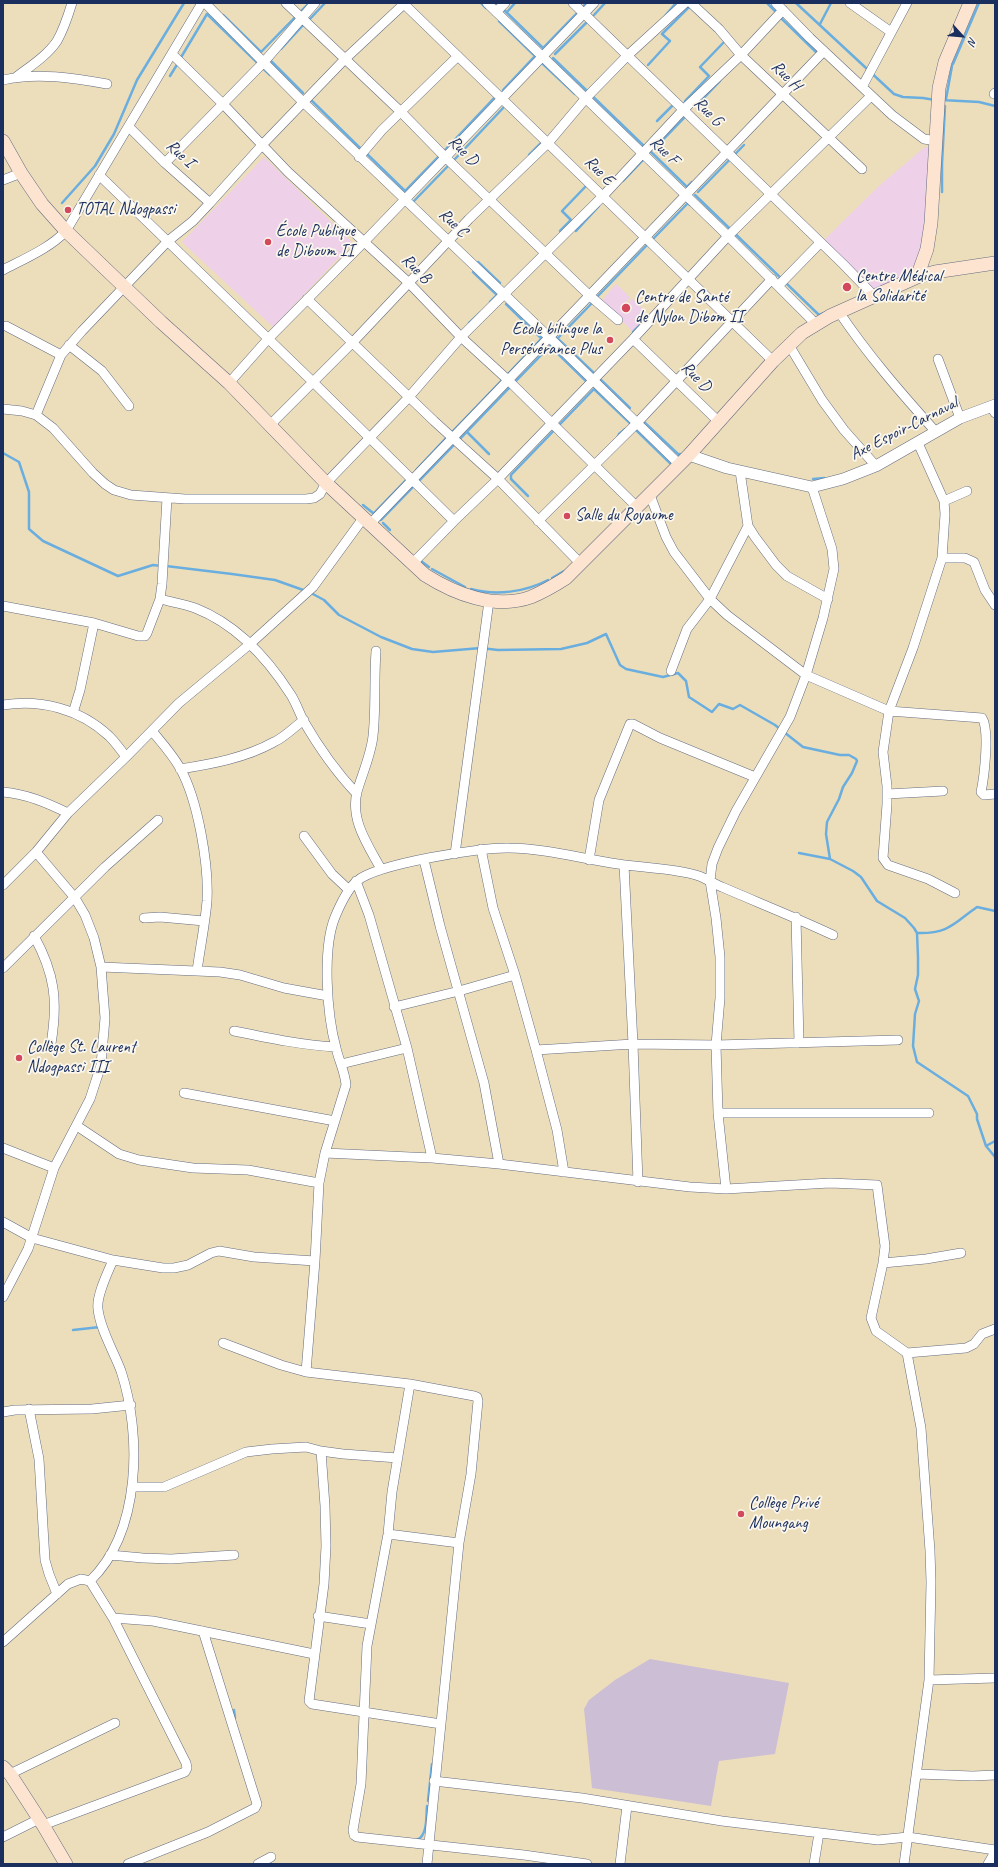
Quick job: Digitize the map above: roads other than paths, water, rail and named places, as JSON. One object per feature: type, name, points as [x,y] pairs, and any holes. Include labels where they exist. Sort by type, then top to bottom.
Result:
[{"type":"main road","points":[[917,277],[927,249],[931,223],[938,95],[945,62],[970,3]]},
{"type":"main road","points":[[3,141],[21,173],[42,204],[66,231],[161,322],[229,383],[269,426],[326,483],[425,575],[439,584],[489,602],[530,597],[566,578],[684,460],[773,361],[802,333],[840,312],[917,277],[935,272],[995,264]]},
{"type":"main road","points":[[6,1771],[41,1822],[66,1864]]},
{"type":"street","points":[[15,78],[42,57],[54,45],[72,3]]},
{"type":"street","points":[[3,270],[47,246],[66,231],[202,3]]},
{"type":"street","name":"Rue C","points":[[205,3],[263,63],[549,337],[592,381],[637,423],[684,460]]},
{"type":"street","name":"Rue D","points":[[286,3],[401,112],[445,157],[590,296],[618,320]]},
{"type":"street","points":[[165,163],[263,63],[301,17],[315,3]]},
{"type":"street","name":"Rue F","points":[[486,3],[643,153],[816,324]]},
{"type":"street","points":[[496,12],[505,3]]},
{"type":"street","name":"Rue G","points":[[573,3],[727,154],[771,194],[875,297]]},
{"type":"street","points":[[229,383],[268,339],[364,242],[594,3]]},
{"type":"street","points":[[269,426],[312,381],[353,342],[448,241],[548,143],[586,98],[627,56],[685,3]]},
{"type":"street","name":"Rue H","points":[[691,3],[719,29],[741,55],[862,169]]},
{"type":"street","points":[[776,3],[871,96],[924,139],[936,141]]},
{"type":"street","points":[[850,3],[891,32]]},
{"type":"street","points":[[862,86],[907,3]]},
{"type":"street","points":[[36,415],[61,354],[69,345],[168,241],[193,221],[210,204],[263,144],[345,59],[404,4]]},
{"type":"street","name":"Rue E","points":[[404,4],[773,361]]},
{"type":"street","points":[[3,409],[22,411],[36,415],[53,428],[93,473],[114,490],[131,495],[167,498],[306,500],[314,498],[320,494],[326,483],[409,398],[462,337],[503,294],[602,197],[683,110],[741,55],[783,10]]},
{"type":"street","points":[[3,886],[36,852],[68,813],[179,703],[250,644],[313,587],[367,521],[412,479],[590,296],[824,51]]},
{"type":"street","name":"Rue B","points":[[172,54],[224,104],[312,195],[409,283],[462,337],[595,464],[637,507]]},
{"type":"street","points":[[360,156],[382,130],[458,56]]},
{"type":"street","points":[[3,80],[15,78],[50,77],[80,79],[107,84]]},
{"type":"street","points":[[412,564],[498,479],[633,339],[728,236],[871,96]]},
{"type":"street","name":"Rue I","points":[[129,126],[165,163],[210,204]]},
{"type":"street","points":[[3,180],[21,173]]},
{"type":"street","points":[[99,175],[371,438],[454,521]]},
{"type":"street","points":[[538,521],[637,423],[732,321],[820,243]]},
{"type":"street","points":[[307,299],[409,398],[498,479],[580,563]]},
{"type":"street","points":[[840,312],[855,335],[890,381],[936,432]]},
{"type":"street","points":[[6,326],[61,354]]},
{"type":"street","name":"Rue D","points":[[633,339],[677,380],[718,422]]},
{"type":"street","points":[[69,345],[102,371],[129,406]]},
{"type":"street","points":[[789,345],[822,400],[844,430],[876,466]]},
{"type":"street","points":[[938,359],[960,418]]},
{"type":"street","name":"Axe Espoir-Carnaval","points":[[684,460],[716,465],[812,486],[843,479],[876,466],[960,418],[994,408]]},
{"type":"street","points":[[918,443],[944,501],[945,514],[942,558],[913,648],[889,711],[883,752],[887,794],[883,858],[884,862],[928,879],[955,892]]},
{"type":"street","points":[[740,471],[748,526],[772,560],[787,576],[828,599]]},
{"type":"street","points":[[726,1189],[718,1113],[716,1046],[720,998],[720,957],[710,881],[712,864],[718,848],[755,777],[790,717],[806,675],[828,599],[834,570],[832,549],[812,486]]},
{"type":"street","points":[[944,501],[967,491]]},
{"type":"street","points":[[650,495],[666,537],[674,552],[710,599],[727,615],[806,675],[889,711],[982,718],[984,721],[985,759],[981,792],[984,794],[995,794]]},
{"type":"street","points":[[3,606],[94,623],[138,636],[145,636],[160,599],[165,552],[167,498]]},
{"type":"street","points":[[671,671],[687,629],[710,599],[748,526]]},
{"type":"street","points":[[942,558],[965,558],[974,562],[985,590],[995,605]]},
{"type":"street","points":[[160,599],[195,608],[216,618],[250,644],[291,696],[304,720],[331,762],[357,794]]},
{"type":"street","points":[[454,854],[489,602]]},
{"type":"street","points":[[74,713],[94,623]]},
{"type":"street","points":[[376,651],[373,738],[357,794],[355,808],[357,820],[381,869]]},
{"type":"street","points":[[3,705],[18,703],[47,704],[74,713],[109,736],[126,757]]},
{"type":"street","points":[[180,769],[220,762],[254,751],[275,742],[304,720]]},
{"type":"street","points":[[589,860],[600,800],[630,724],[755,777]]},
{"type":"street","points":[[152,731],[169,751],[180,769],[195,808],[202,841],[207,900],[197,971]]},
{"type":"street","points":[[887,794],[943,791]]},
{"type":"street","points":[[3,792],[19,794],[42,801],[68,813]]},
{"type":"street","points":[[3,968],[105,867],[158,820]]},
{"type":"street","points":[[304,836],[332,874],[349,890]]},
{"type":"street","points":[[481,849],[492,908],[515,975],[536,1050],[557,1130],[564,1172]]},
{"type":"street","points":[[306,1372],[315,1261],[319,1183],[325,1153],[346,1085],[345,1075],[336,1047],[328,996],[327,950],[335,917],[349,890],[356,881],[381,869],[481,849],[530,849],[589,860],[688,874],[710,881],[833,935]]},
{"type":"street","points":[[3,1297],[32,1238],[54,1168],[90,1099],[101,1065],[105,1018],[101,968],[94,938],[85,915],[75,898],[36,852]]},
{"type":"street","points":[[424,860],[440,926],[484,1082],[499,1164]]},
{"type":"street","points":[[624,865],[638,1182]]},
{"type":"street","points":[[356,881],[369,915],[394,1007],[407,1048],[432,1158]]},
{"type":"street","points":[[144,918],[160,917],[204,921]]},
{"type":"street","points":[[796,918],[799,1043]]},
{"type":"street","points":[[34,936],[42,950],[51,977],[56,1003],[52,1044]]},
{"type":"street","points":[[101,968],[197,971],[240,975],[284,988],[328,996]]},
{"type":"street","points":[[394,1007],[515,975]]},
{"type":"street","points":[[234,1031],[314,1046],[336,1047]]},
{"type":"street","points":[[536,1050],[633,1044],[716,1046],[898,1040]]},
{"type":"street","points":[[341,1064],[407,1048]]},
{"type":"street","points":[[184,1093],[336,1120]]},
{"type":"street","points":[[718,1113],[929,1113]]},
{"type":"street","points":[[77,1126],[119,1154],[138,1160],[193,1168],[248,1170],[319,1183]]},
{"type":"street","points":[[3,1148],[54,1168]]},
{"type":"street","points":[[325,1153],[432,1158],[499,1164],[638,1182],[690,1187],[726,1189],[797,1184],[876,1184],[878,1187],[885,1246],[883,1263],[871,1318],[876,1332],[907,1353],[966,1348],[974,1344],[982,1334],[995,1329]]},
{"type":"street","points":[[3,1222],[32,1238],[113,1260],[174,1268],[188,1265],[211,1253],[220,1251],[254,1257],[315,1261]]},
{"type":"street","points":[[883,1263],[926,1259],[960,1253]]},
{"type":"street","points":[[3,1642],[74,1580],[90,1581],[102,1569],[120,1536],[128,1512],[133,1487],[134,1468],[131,1405],[121,1371],[97,1307],[113,1260]]},
{"type":"street","points":[[223,1343],[280,1365],[306,1372],[410,1384],[477,1397],[478,1401],[471,1474],[459,1543],[434,1781],[427,1864]]},
{"type":"street","points":[[904,1864],[929,1680],[929,1537],[922,1428],[907,1353]]},
{"type":"street","points":[[410,1384],[388,1534],[367,1646],[361,1784],[353,1830],[354,1835],[357,1837],[524,1855],[587,1864]]},
{"type":"street","points":[[3,1412],[29,1409],[92,1409],[131,1405]]},
{"type":"street","points":[[29,1409],[39,1465],[46,1560],[49,1574],[57,1594]]},
{"type":"street","points":[[133,1487],[164,1487],[246,1452],[306,1447],[321,1451],[398,1458]]},
{"type":"street","points":[[321,1451],[326,1546],[324,1584],[318,1616],[309,1701],[312,1704],[365,1711],[441,1724]]},
{"type":"street","points":[[388,1534],[459,1543]]},
{"type":"street","points":[[110,1555],[171,1559],[234,1555]]},
{"type":"street","points":[[3,1837],[41,1822],[185,1772],[187,1768],[186,1763],[113,1618],[90,1581]]},
{"type":"street","points":[[318,1616],[370,1624]]},
{"type":"street","points":[[113,1618],[153,1621],[314,1654]]},
{"type":"street","points":[[128,1864],[208,1832],[255,1808],[258,1804],[203,1631]]},
{"type":"street","points":[[929,1680],[995,1678]]},
{"type":"street","points":[[6,1771],[115,1723]]},
{"type":"street","points":[[917,1774],[973,1776],[995,1775]]},
{"type":"street","points":[[434,1781],[582,1798],[722,1821],[878,1840],[908,1837],[995,1851],[988,1864]]},
{"type":"street","points":[[620,1864],[627,1806]]},
{"type":"street","points":[[814,1864],[819,1833]]},
{"type":"street","points":[[258,1864],[271,1858]]},
{"type":"waterway","points":[[62,203],[95,166],[114,134],[137,80],[184,3]]},
{"type":"waterway","points":[[223,15],[261,52],[309,3]]},
{"type":"waterway","points":[[309,20],[325,3]]},
{"type":"waterway","points":[[481,3],[486,8]]},
{"type":"waterway","points":[[497,3],[543,48]]},
{"type":"waterway","points":[[507,12],[515,3]]},
{"type":"waterway","points":[[583,7],[586,3]]},
{"type":"waterway","points":[[594,15],[605,3]]},
{"type":"waterway","points":[[665,16],[676,3]]},
{"type":"waterway","points":[[767,3],[775,11]]},
{"type":"waterway","points":[[796,3],[894,94],[903,97],[935,100]]},
{"type":"waterway","points":[[820,24],[831,3]]},
{"type":"waterway","points":[[953,64],[979,3]]},
{"type":"waterway","points":[[648,65],[670,41],[662,34],[690,6]]},
{"type":"waterway","points":[[543,48],[579,11]]},
{"type":"waterway","points":[[180,59],[207,14],[270,75]]},
{"type":"waterway","points":[[780,17],[817,53]]},
{"type":"waterway","points":[[499,21],[535,56]]},
{"type":"waterway","points":[[555,54],[588,21]]},
{"type":"waterway","points":[[281,49],[305,23]]},
{"type":"waterway","points":[[685,101],[709,76],[700,67],[725,41]]},
{"type":"waterway","points":[[503,90],[535,56]]},
{"type":"waterway","points":[[553,58],[645,147]]},
{"type":"waterway","points":[[270,60],[303,93]]},
{"type":"waterway","points":[[170,76],[178,63]]},
{"type":"waterway","points":[[543,64],[575,94]]},
{"type":"waterway","points":[[946,99],[952,66]]},
{"type":"waterway","points":[[699,103],[720,81]]},
{"type":"waterway","points":[[445,150],[496,96]]},
{"type":"waterway","points":[[310,99],[361,149]]},
{"type":"waterway","points":[[942,100],[979,102],[995,106]]},
{"type":"waterway","points":[[657,121],[674,104]]},
{"type":"waterway","points":[[455,159],[505,106]]},
{"type":"waterway","points":[[942,192],[945,106]]},
{"type":"waterway","points":[[656,147],[686,116]]},
{"type":"waterway","points":[[529,155],[542,142]]},
{"type":"waterway","points":[[698,192],[744,145]]},
{"type":"waterway","points":[[649,150],[687,187]]},
{"type":"waterway","points":[[365,152],[405,191]]},
{"type":"waterway","points":[[405,191],[441,154]]},
{"type":"waterway","points":[[623,181],[643,160]]},
{"type":"waterway","points":[[414,201],[448,166]]},
{"type":"waterway","points":[[687,187],[692,182]]},
{"type":"waterway","points":[[560,231],[571,220],[562,211],[587,185]]},
{"type":"waterway","points":[[695,195],[819,315],[824,313]]},
{"type":"waterway","points":[[654,238],[688,203],[690,205]]},
{"type":"waterway","points":[[576,231],[599,206]]},
{"type":"waterway","points":[[598,296],[647,245]]},
{"type":"waterway","points":[[478,262],[500,283]]},
{"type":"waterway","points":[[473,272],[497,295]]},
{"type":"waterway","points":[[490,302],[497,295]]},
{"type":"waterway","points":[[558,338],[593,302]]},
{"type":"waterway","points":[[506,304],[542,339]]},
{"type":"waterway","points":[[469,323],[481,312]]},
{"type":"waterway","points":[[633,332],[640,325]]},
{"type":"waterway","points":[[557,338],[595,374]]},
{"type":"waterway","points":[[506,376],[541,339]]},
{"type":"waterway","points":[[550,346],[587,382]]},
{"type":"waterway","points":[[514,383],[550,346]]},
{"type":"waterway","points":[[451,433],[503,379]]},
{"type":"waterway","points":[[601,380],[630,408]]},
{"type":"waterway","points":[[460,439],[511,386]]},
{"type":"waterway","points":[[594,389],[632,425]]},
{"type":"waterway","points":[[528,496],[511,479],[511,475],[594,389]]},
{"type":"waterway","points":[[643,421],[679,455],[680,454]]},
{"type":"waterway","points":[[617,438],[625,429]]},
{"type":"waterway","points":[[635,429],[671,464]]},
{"type":"waterway","points":[[467,432],[489,454]]},
{"type":"waterway","points":[[416,470],[446,438]]},
{"type":"waterway","points":[[420,480],[454,445]]},
{"type":"waterway","points":[[3,453],[19,462],[29,492],[29,529],[43,541],[118,576],[153,565],[161,566]]},
{"type":"waterway","points":[[374,513],[408,478]]},
{"type":"waterway","points":[[813,479],[824,478]]},
{"type":"waterway","points":[[381,520],[415,485]]},
{"type":"waterway","points":[[363,505],[373,513]]},
{"type":"waterway","points":[[383,523],[390,530]]},
{"type":"waterway","points":[[421,561],[429,567]]},
{"type":"waterway","points":[[166,566],[275,580],[306,591]]},
{"type":"waterway","points":[[432,569],[465,587]]},
{"type":"waterway","points":[[552,578],[564,571]]},
{"type":"waterway","points":[[471,589],[490,592],[510,592],[530,587],[548,580]]},
{"type":"waterway","points":[[311,593],[324,600],[339,615],[381,637],[412,649],[433,652],[481,648],[498,650],[561,649],[587,643],[606,634],[620,665],[626,669],[663,677],[678,673],[686,681],[689,697],[712,712],[719,704],[733,709],[740,705],[775,725],[803,747],[840,755],[849,755],[857,761],[827,822],[826,834],[830,859]]},
{"type":"waterway","points":[[799,853],[830,859],[853,871],[861,877],[877,901],[905,918],[914,928],[917,933],[918,957],[918,975],[915,989],[919,1001],[915,1014],[913,1046],[917,1062],[968,1096],[977,1114],[977,1119],[986,1146],[995,1157]]},
{"type":"waterway","points":[[917,933],[937,932],[944,929],[956,923],[977,907],[995,911]]},
{"type":"waterway","points":[[986,1146],[995,1141]]},
{"type":"waterway","points":[[73,1330],[100,1327]]},
{"type":"waterway","points":[[234,1710],[235,1718]]},
{"type":"waterway","points":[[428,1801],[432,1764]]},
{"type":"waterway","points":[[417,1840],[421,1838],[425,1830],[427,1806]]},
{"type":"place","name":"TOTAL Ndogpassi","points":[[68,210]]},
{"type":"place","name":"École Publique de Diboum II","points":[[268,242]]},
{"type":"place","name":"Centre Médical la Solidarité","points":[[847,287]]},
{"type":"place","name":"Centre de Santé de Nylon Dibom II","points":[[626,308]]},
{"type":"place","name":"Ecole bilingue la Persévérance Plus","points":[[610,340]]},
{"type":"place","name":"Salle du Royaume","points":[[567,516]]},
{"type":"place","name":"Collège St. Laurent Ndogpassi III","points":[[19,1058]]},
{"type":"place","name":"Collège Privé Moungang","points":[[741,1514]]}]
